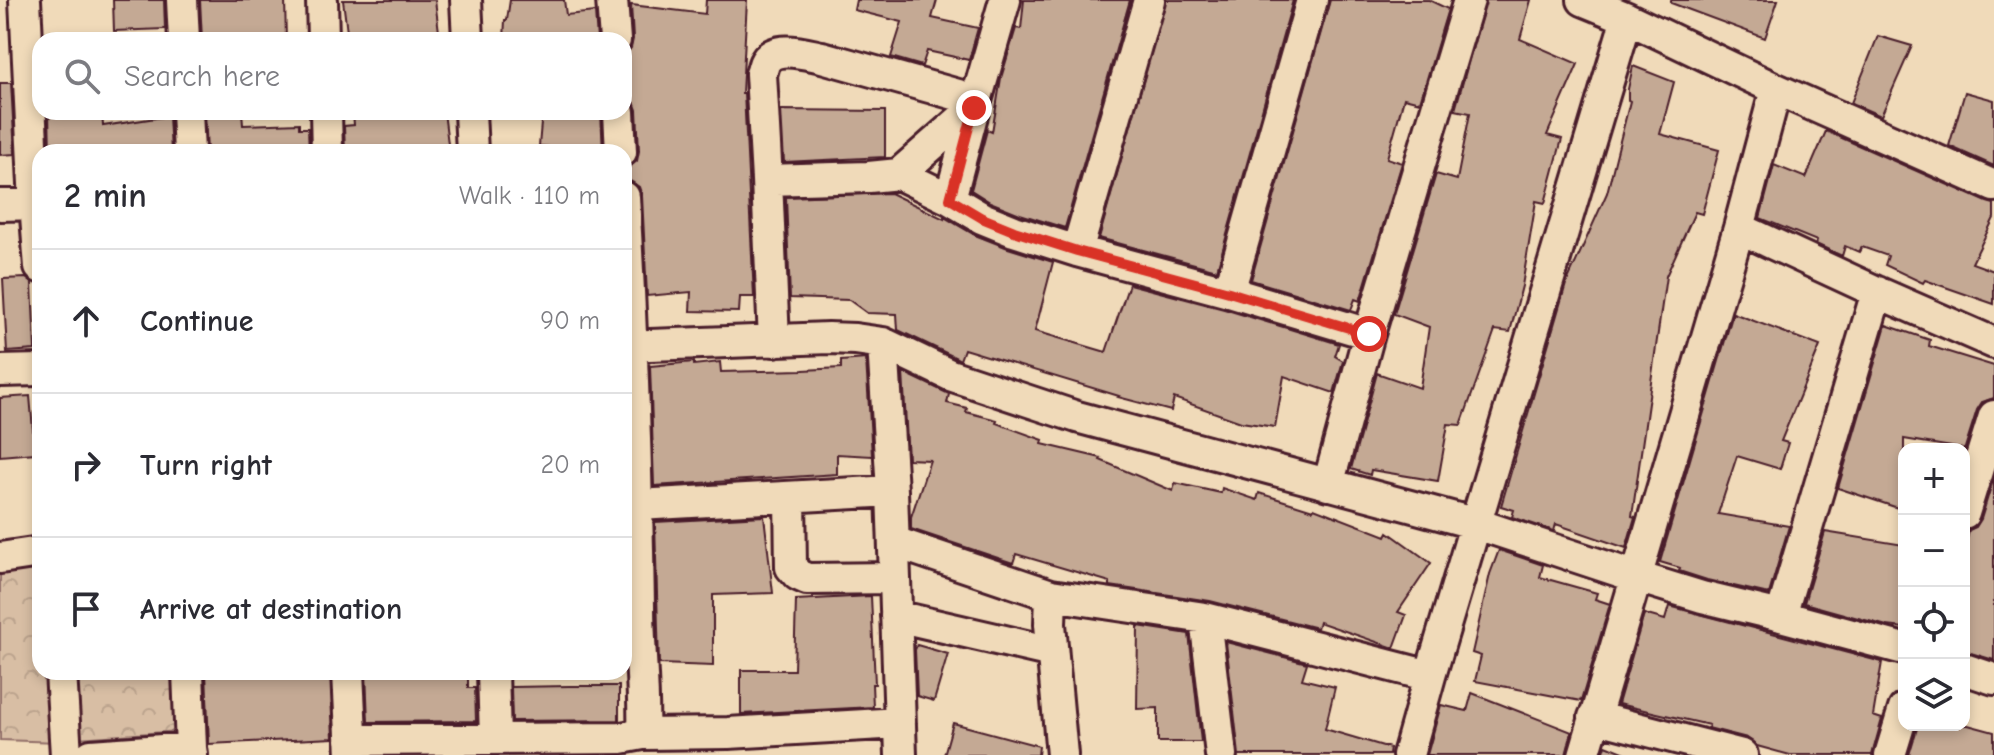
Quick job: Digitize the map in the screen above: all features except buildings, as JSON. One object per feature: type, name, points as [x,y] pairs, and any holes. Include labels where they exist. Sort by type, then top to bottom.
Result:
[{"type":"street","points":[[25,0],[32,110]]},
{"type":"street","points":[[182,0],[184,32]]},
{"type":"street","points":[[322,0],[323,32]]},
{"type":"street","points":[[466,0],[468,32]]},
{"type":"street","points":[[612,0],[614,32]]},
{"type":"street","points":[[950,199],[1005,0]]},
{"type":"street","points":[[1077,251],[1149,0]]},
{"type":"street","points":[[1229,292],[1312,0]]},
{"type":"street","points":[[1328,485],[1369,334],[1469,0]]},
{"type":"street","points":[[1583,0],[1994,186]]},
{"type":"street","points":[[1408,755],[1627,18]]},
{"type":"street","points":[[774,341],[761,74],[766,59],[782,52],[822,57],[975,104]]},
{"type":"street","points":[[1584,755],[1739,228],[1776,89]]},
{"type":"street","points":[[899,174],[975,104]]},
{"type":"street","points":[[33,120],[34,144]]},
{"type":"street","points":[[187,120],[189,144]]},
{"type":"street","points":[[326,120],[327,144]]},
{"type":"street","points":[[470,120],[472,144]]},
{"type":"street","points":[[619,120],[621,144]]},
{"type":"street","points":[[767,180],[899,174],[982,218],[1014,231],[1369,334]]},
{"type":"street","points":[[0,205],[32,204]]},
{"type":"street","points":[[1739,228],[1994,343]]},
{"type":"street","points":[[1781,616],[1877,292]]},
{"type":"street","points":[[632,346],[828,338],[883,343],[950,375],[1077,417],[1477,524],[1702,597],[1898,647]]},
{"type":"street","points":[[883,343],[892,491],[901,755]]},
{"type":"street","points":[[0,371],[32,370]]},
{"type":"street","points":[[632,410],[638,505],[643,734]]},
{"type":"street","points":[[1970,494],[1994,416]]},
{"type":"street","points":[[638,505],[892,491]]},
{"type":"street","points":[[790,497],[791,567],[798,575],[807,579],[895,578]]},
{"type":"street","points":[[894,542],[1051,595],[1205,618],[1430,676]]},
{"type":"street","points":[[0,558],[32,553]]},
{"type":"street","points":[[1051,595],[1050,624],[1062,755]]},
{"type":"street","points":[[896,616],[1052,652]]},
{"type":"street","points":[[1205,618],[1221,755]]},
{"type":"street","points":[[1970,671],[1994,679]]},
{"type":"street","points":[[61,680],[66,755]]},
{"type":"street","points":[[91,755],[192,751],[188,680]]},
{"type":"street","points":[[348,680],[351,748],[495,738],[621,738],[643,734],[728,744],[900,723]]},
{"type":"street","points":[[493,680],[495,738]]},
{"type":"street","points":[[1594,717],[1742,755]]},
{"type":"street","points":[[1890,755],[1898,729]]},
{"type":"green space","points":[[32,564],[32,680],[55,680],[59,742],[0,740],[0,569]]},
{"type":"green space","points":[[73,680],[177,680],[180,731],[77,738]]},
{"type":"route","points":[[974,108],[950,199],[982,218],[1077,251],[1369,334]]}]
